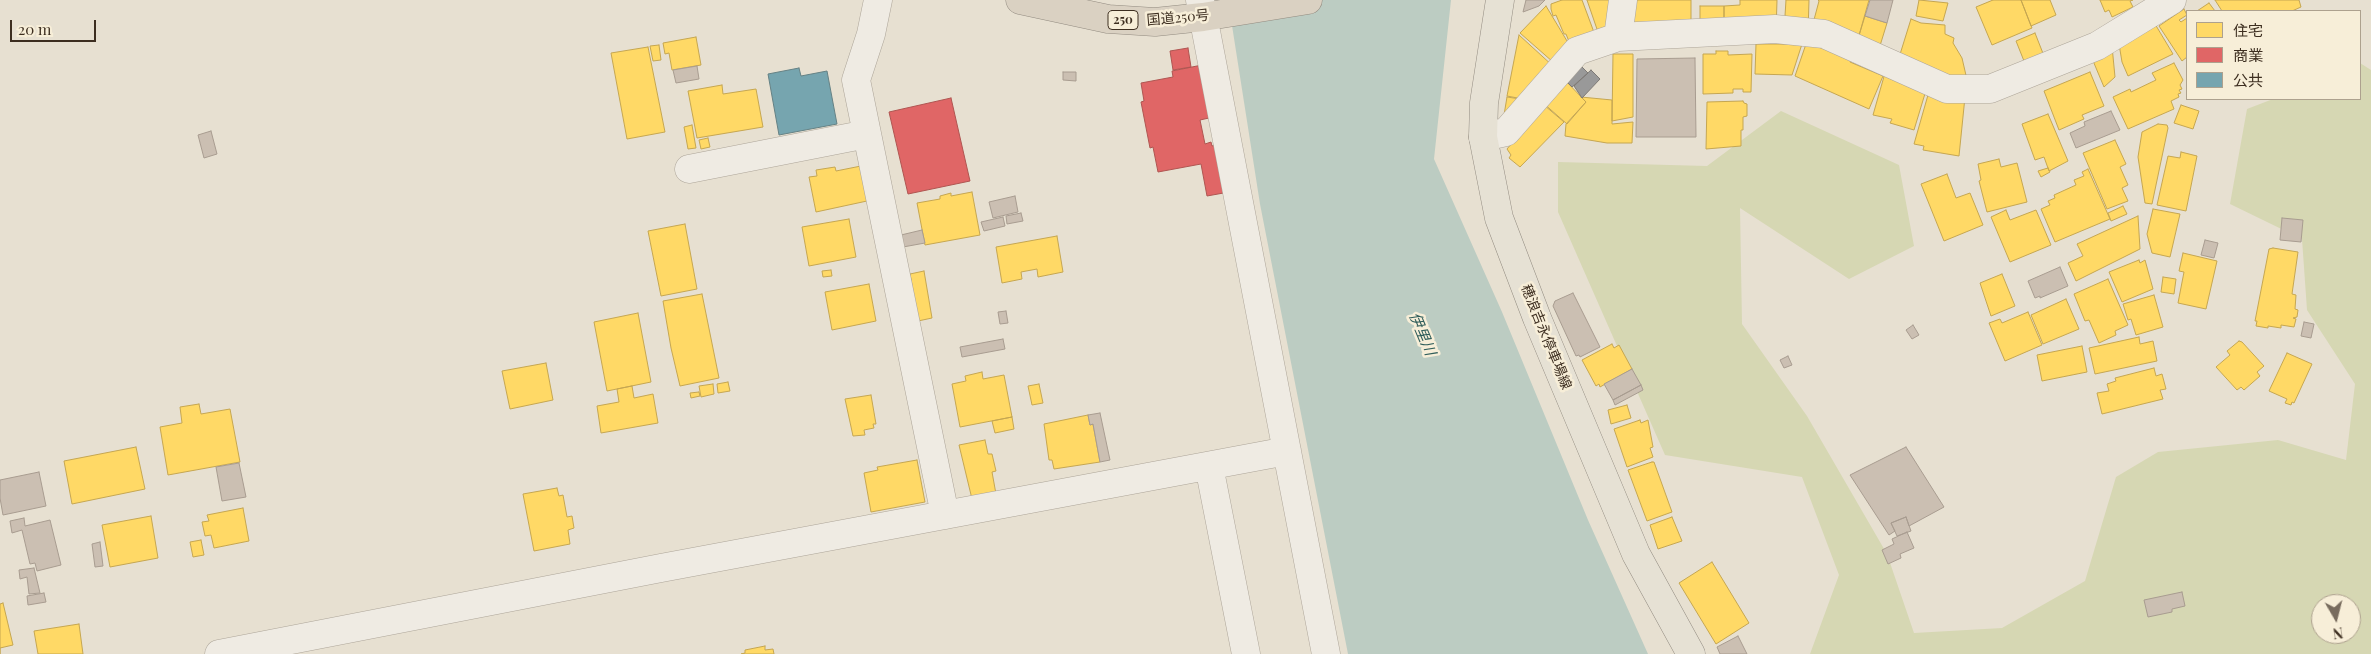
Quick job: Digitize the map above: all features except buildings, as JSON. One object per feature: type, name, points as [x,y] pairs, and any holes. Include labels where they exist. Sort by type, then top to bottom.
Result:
[{"type":"highway","name":"国道250号","points":[[1020,0],[1108,20],[1155,22],[1210,10],[1308,0]]},
{"type":"main road","name":"穂浪吉永停車場線","points":[[1500,0],[1484,103],[1483,137],[1499,218],[1538,318],[1636,554],[1691,654]]},
{"type":"street","points":[[878,0],[871,34],[856,80],[945,515]]},
{"type":"street","points":[[1618,37],[1623,0]]},
{"type":"street","points":[[1483,137],[1506,132],[1577,51],[1618,37],[1775,29],[1824,34],[1947,89],[1990,89],[2096,46],[2172,0]]},
{"type":"street","points":[[1210,10],[1287,451],[1326,654]]},
{"type":"street","points":[[688,169],[867,134]]},
{"type":"street","points":[[219,654],[1287,451]]},
{"type":"street","points":[[1209,466],[1246,654]]},
{"type":"green space","points":[[2361,64],[2371,70],[2371,654],[1810,654],[1839,575],[1802,477],[1665,455],[1558,212],[1558,162],[1707,166],[1781,111],[1899,165],[1914,246],[1849,279],[1740,208],[1742,324],[1807,416],[1887,554],[1914,633],[2002,628],[2085,581],[2116,477],[2158,452],[2278,440],[2346,460],[2355,384],[2307,310],[2302,239],[2230,204],[2247,109],[2270,100],[2361,100]]},
{"type":"water","name":"伊里川","points":[[1228,0],[1451,0],[1434,159],[1502,312],[1588,520],[1648,654],[1348,654],[1260,204]]}]
